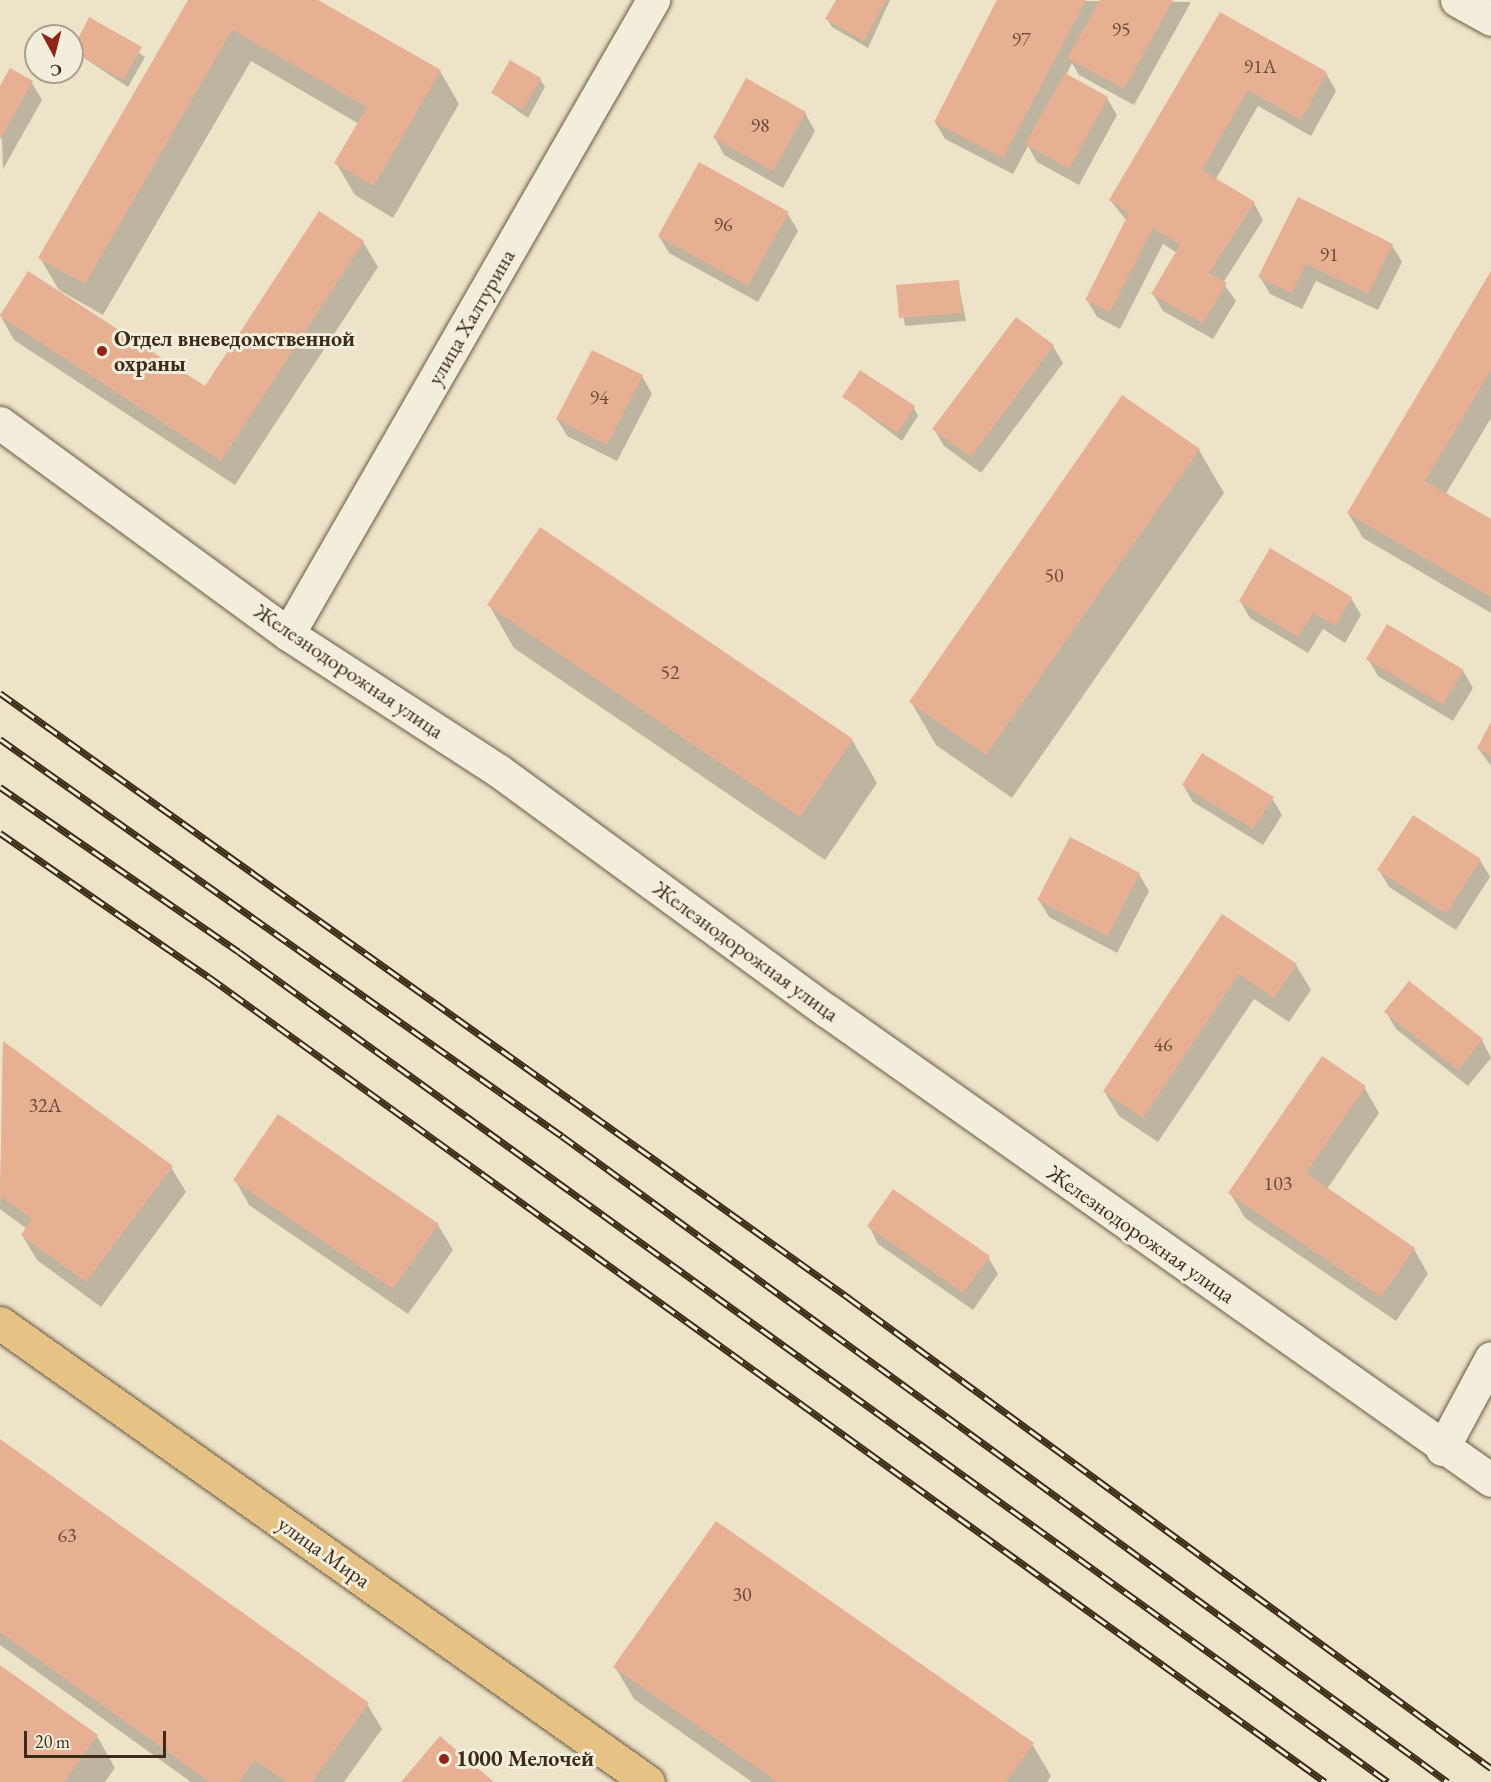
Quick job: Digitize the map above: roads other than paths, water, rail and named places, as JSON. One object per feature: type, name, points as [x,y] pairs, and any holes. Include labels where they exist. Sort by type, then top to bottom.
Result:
[{"type":"main road","name":"улица Мира","points":[[0,1323],[648,1782]]},
{"type":"street","name":"улица Халтурина","points":[[288,634],[653,0]]},
{"type":"street","points":[[1457,0],[1491,19]]},
{"type":"street","name":"Железнодорожная улица","points":[[0,423],[288,634],[499,771],[1442,1449],[1491,1480]]},
{"type":"street","points":[[1442,1449],[1491,1358]]},
{"type":"railway","points":[[0,693],[849,1298],[1491,1768]]},
{"type":"railway","points":[[0,739],[562,1136],[1448,1782]]},
{"type":"railway","points":[[0,787],[239,952],[1388,1782]]},
{"type":"railway","points":[[0,833],[209,977],[1325,1782]]},
{"type":"place","name":"Отдел вневедомственной охраны","points":[[102,351]]},
{"type":"place","name":"1000 Мелочей","points":[[444,1759]]}]
